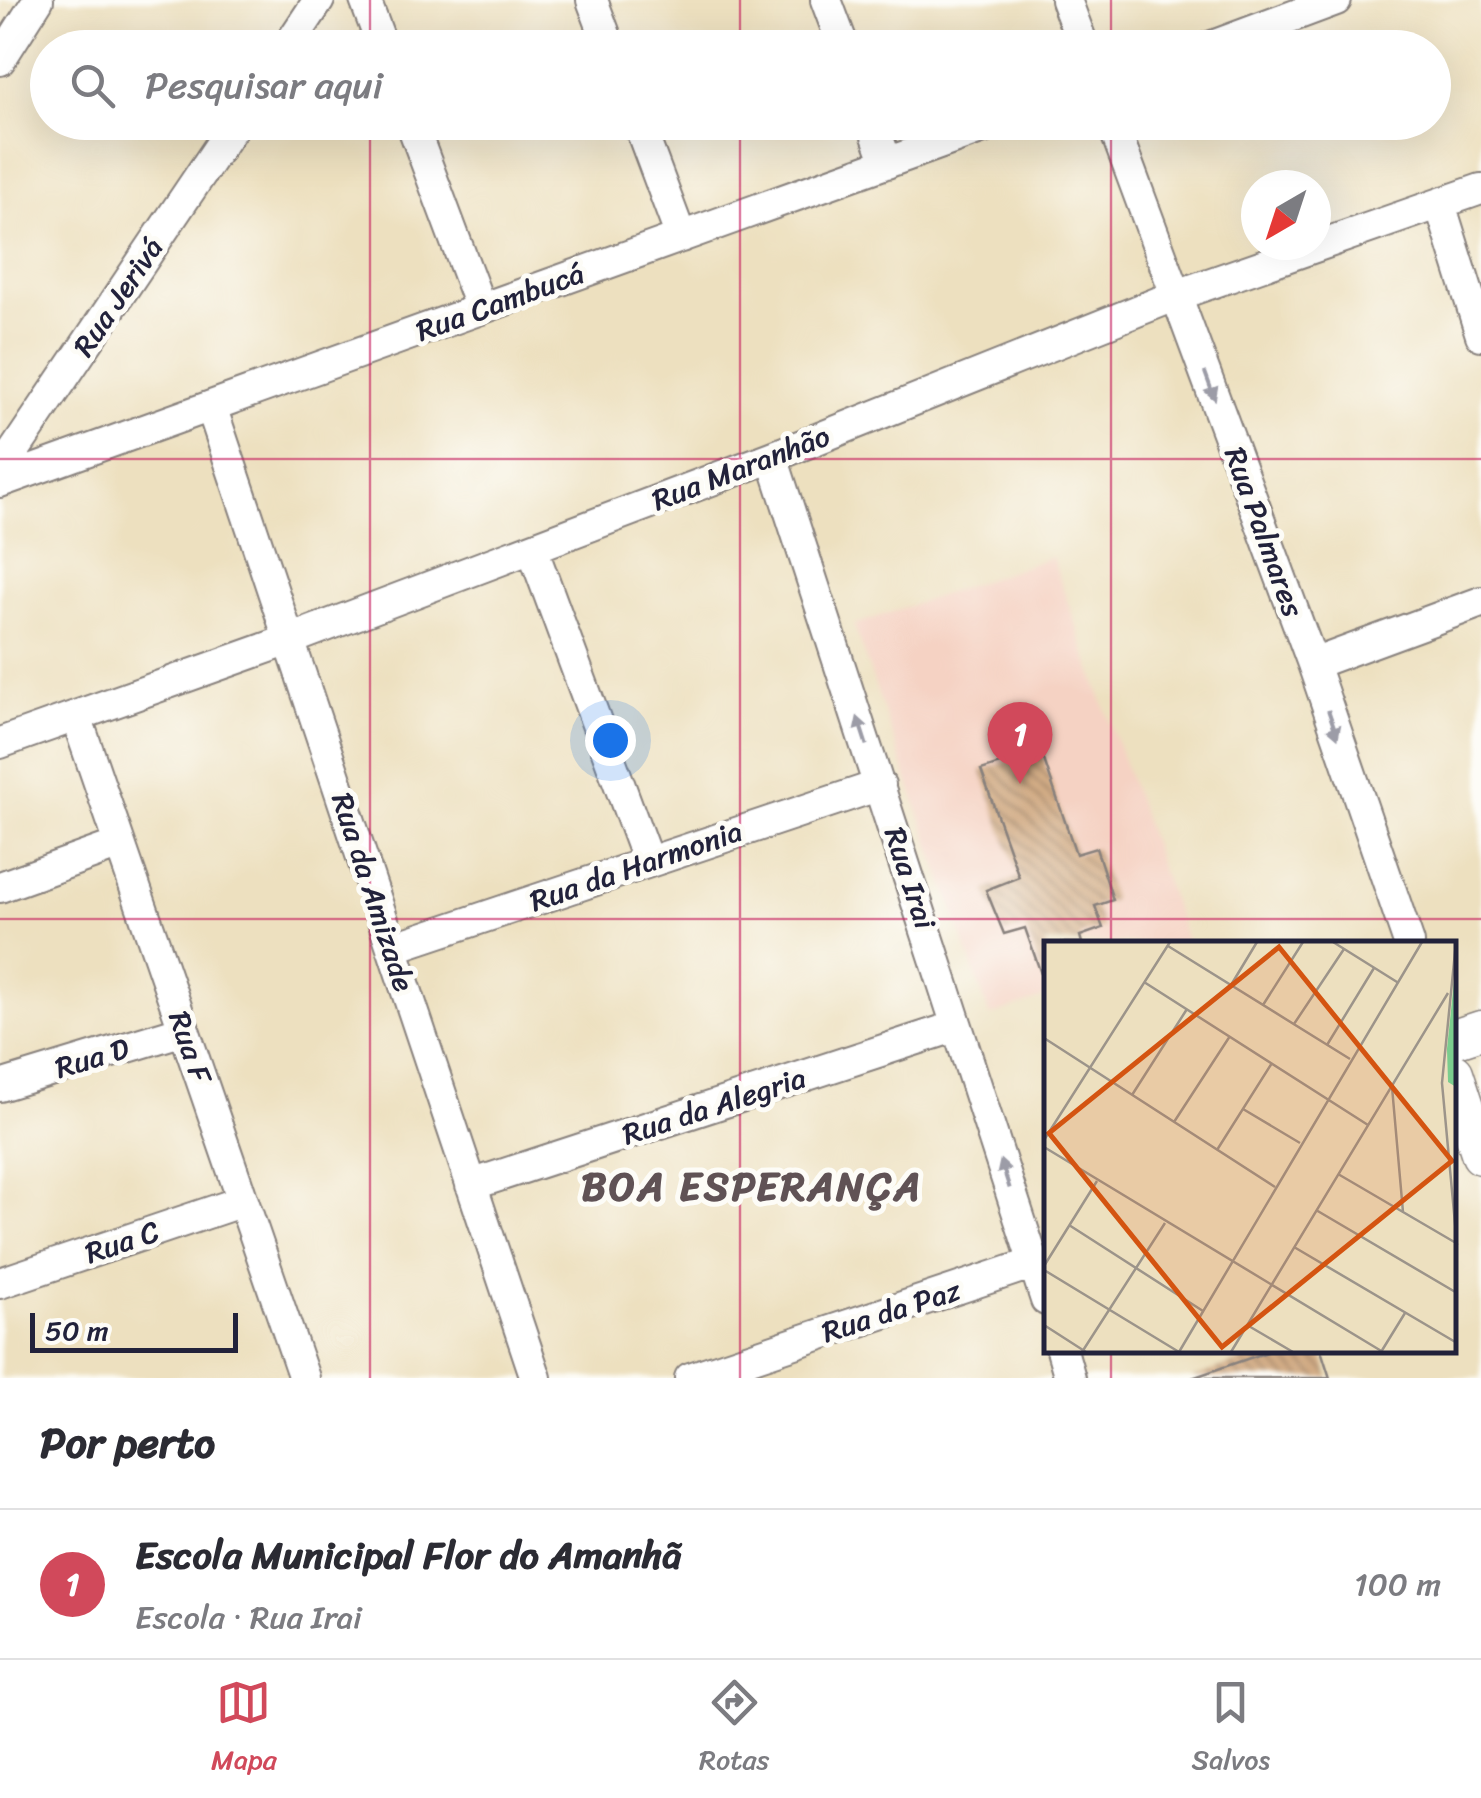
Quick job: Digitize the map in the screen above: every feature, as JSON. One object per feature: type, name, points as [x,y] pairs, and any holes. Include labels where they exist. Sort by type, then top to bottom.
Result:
[{"type":"street","points":[[0,60],[38,0]]},
{"type":"street","points":[[299,30],[319,0]]},
{"type":"street","points":[[365,0],[376,30]]},
{"type":"street","points":[[592,0],[603,30]]},
{"type":"street","points":[[826,0],[837,30]]},
{"type":"street","points":[[1066,0],[1077,30]]},
{"type":"street","points":[[1253,30],[1321,3]]},
{"type":"street","name":"Rua Jerivá","points":[[0,472],[224,140]]},
{"type":"street","points":[[418,140],[481,309]]},
{"type":"street","points":[[645,140],[680,237]]},
{"type":"street","points":[[879,140],[887,163]]},
{"type":"street","name":"Rua Cambucá","points":[[0,482],[950,140]]},
{"type":"street","name":"Rua Palmares","points":[[1119,140],[1312,664],[1408,941]]},
{"type":"street","name":"Rua Maranhão","points":[[0,743],[289,640],[772,457],[1177,295],[1481,188]]},
{"type":"street","points":[[1440,204],[1481,336]]},
{"type":"street","name":"Rua da Amizade","points":[[211,406],[536,1378]]},
{"type":"street","name":"Rua Irai","points":[[772,457],[1044,1294]]},
{"type":"street","points":[[532,548],[648,862]]},
{"type":"street","points":[[1312,664],[1481,602]]},
{"type":"street","name":"Rua F","points":[[76,716],[304,1378]]},
{"type":"street","name":"Rua da Harmonia","points":[[392,948],[880,785]]},
{"type":"street","points":[[0,888],[120,844]]},
{"type":"street","name":"Rua da Alegria","points":[[471,1185],[957,1026]]},
{"type":"street","name":"Rua D","points":[[0,1086],[184,1030]]},
{"type":"street","points":[[1456,1038],[1481,1030]]},
{"type":"street","points":[[1456,1078],[1481,1155]]},
{"type":"street","name":"Rua C","points":[[0,1283],[243,1201]]},
{"type":"street","name":"Rua da Paz","points":[[690,1378],[1034,1263]]},
{"type":"street","points":[[1063,1353],[1070,1378]]},
{"type":"shaded area","points":[[1052,557],[1186,941],[1044,941],[1044,998],[990,1016],[854,625]]},
{"type":"building","points":[[1041,751],[1076,854],[1096,848],[1113,900],[1095,906],[1103,928],[1080,936],[1081,941],[1044,941],[1044,982],[1025,928],[1004,934],[986,890],[1019,877],[981,770]]},
{"type":"building","points":[[1264,1353],[1322,1353],[1330,1378],[1192,1378]]},
{"type":"place","name":"Escola Municipal Flor do Amanhã","points":[[1020,784]]},
{"type":"district","name":"BOA ESPERANÇA","points":[[752,1186]]}]
